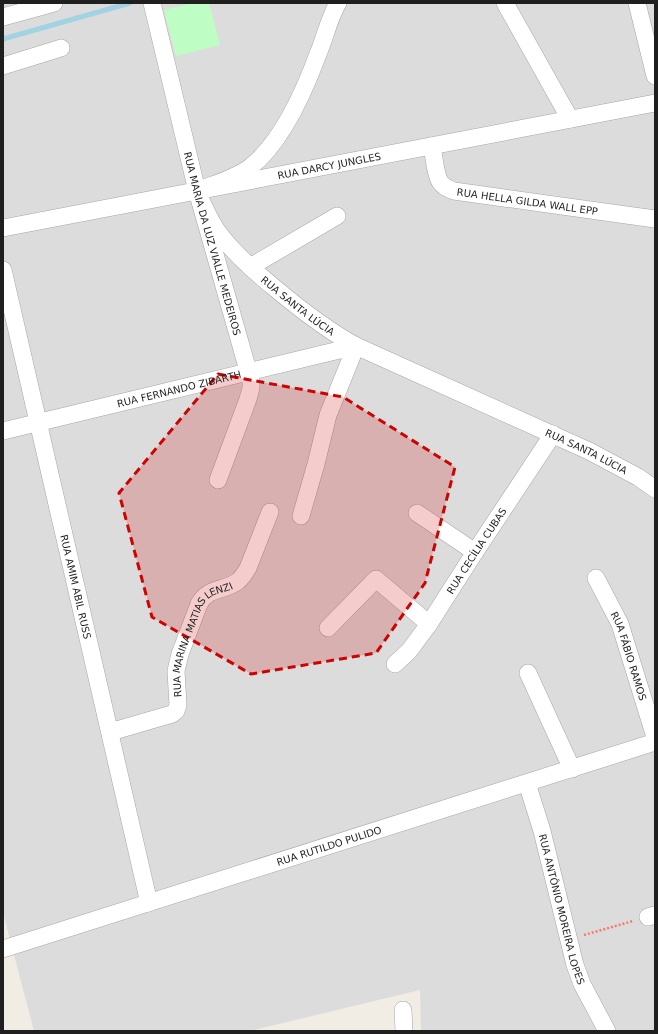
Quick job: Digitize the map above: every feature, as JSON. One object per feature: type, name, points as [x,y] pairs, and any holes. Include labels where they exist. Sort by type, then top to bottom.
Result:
[{"type":"street","points":[[3,17],[30,7],[54,3]]},
{"type":"street","name":"RUA MARIA DA LUZ VIALLE MEDEIROS","points":[[152,3],[197,191],[251,381],[248,399],[218,480]]},
{"type":"street","points":[[197,191],[231,178],[249,168],[264,154],[277,138],[290,118],[305,86],[338,3]]},
{"type":"street","points":[[505,3],[570,119]]},
{"type":"street","points":[[637,3],[655,76]]},
{"type":"street","points":[[3,66],[61,48]]},
{"type":"street","name":"RUA DARCY JUNGLES","points":[[3,228],[655,103]]},
{"type":"street","name":"RUA HELLA GILDA WALL EPP","points":[[432,146],[438,179],[447,189],[655,219]]},
{"type":"street","name":"RUA SANTA LÚCIA","points":[[197,191],[217,230],[236,253],[250,267],[329,330],[356,346],[589,451],[638,477],[655,489]]},
{"type":"street","points":[[250,267],[338,216]]},
{"type":"street","name":"RUA AMIM ABIL RUSS","points":[[3,270],[149,903]]},
{"type":"street","points":[[301,516],[328,415],[356,346]]},
{"type":"street","name":"RUA FERNANDO ZIBARTH","points":[[3,431],[356,346]]},
{"type":"street","name":"RUA CECÍLIA CUBAS","points":[[395,664],[409,651],[429,624],[553,434]]},
{"type":"street","name":"RUA MARINA MATIAS LENZI","points":[[110,732],[172,714],[176,711],[178,705],[176,676],[177,663],[199,604],[208,593],[237,582],[243,576],[248,568],[270,512]]},
{"type":"street","points":[[417,513],[475,552]]},
{"type":"street","name":"RUA FÁBIO RAMOS","points":[[596,578],[620,624],[655,737]]},
{"type":"street","points":[[328,628],[376,579],[429,624]]},
{"type":"street","points":[[528,673],[572,769]]},
{"type":"street","name":"RUA RUTILDO PULIDO","points":[[3,949],[655,742]]},
{"type":"street","name":"RUA ANTÔNIO MOREIRA LOPES","points":[[527,783],[542,831],[568,940],[582,984],[607,1031]]},
{"type":"street","points":[[404,1010],[404,1031]]},
{"type":"path","points":[[568,940],[652,916]]},
{"type":"highlighted area","points":[[218,374],[343,397],[455,467],[425,583],[376,653],[251,674],[152,617],[119,493]]},
{"type":"shaded area","points":[[3,3],[655,3],[655,1031],[421,1031],[420,990],[250,1031],[34,1031],[3,913]]},
{"type":"green space","points":[[194,3],[209,3],[220,45],[176,56],[164,10]]},
{"type":"waterway","points":[[3,39],[130,3]]}]
